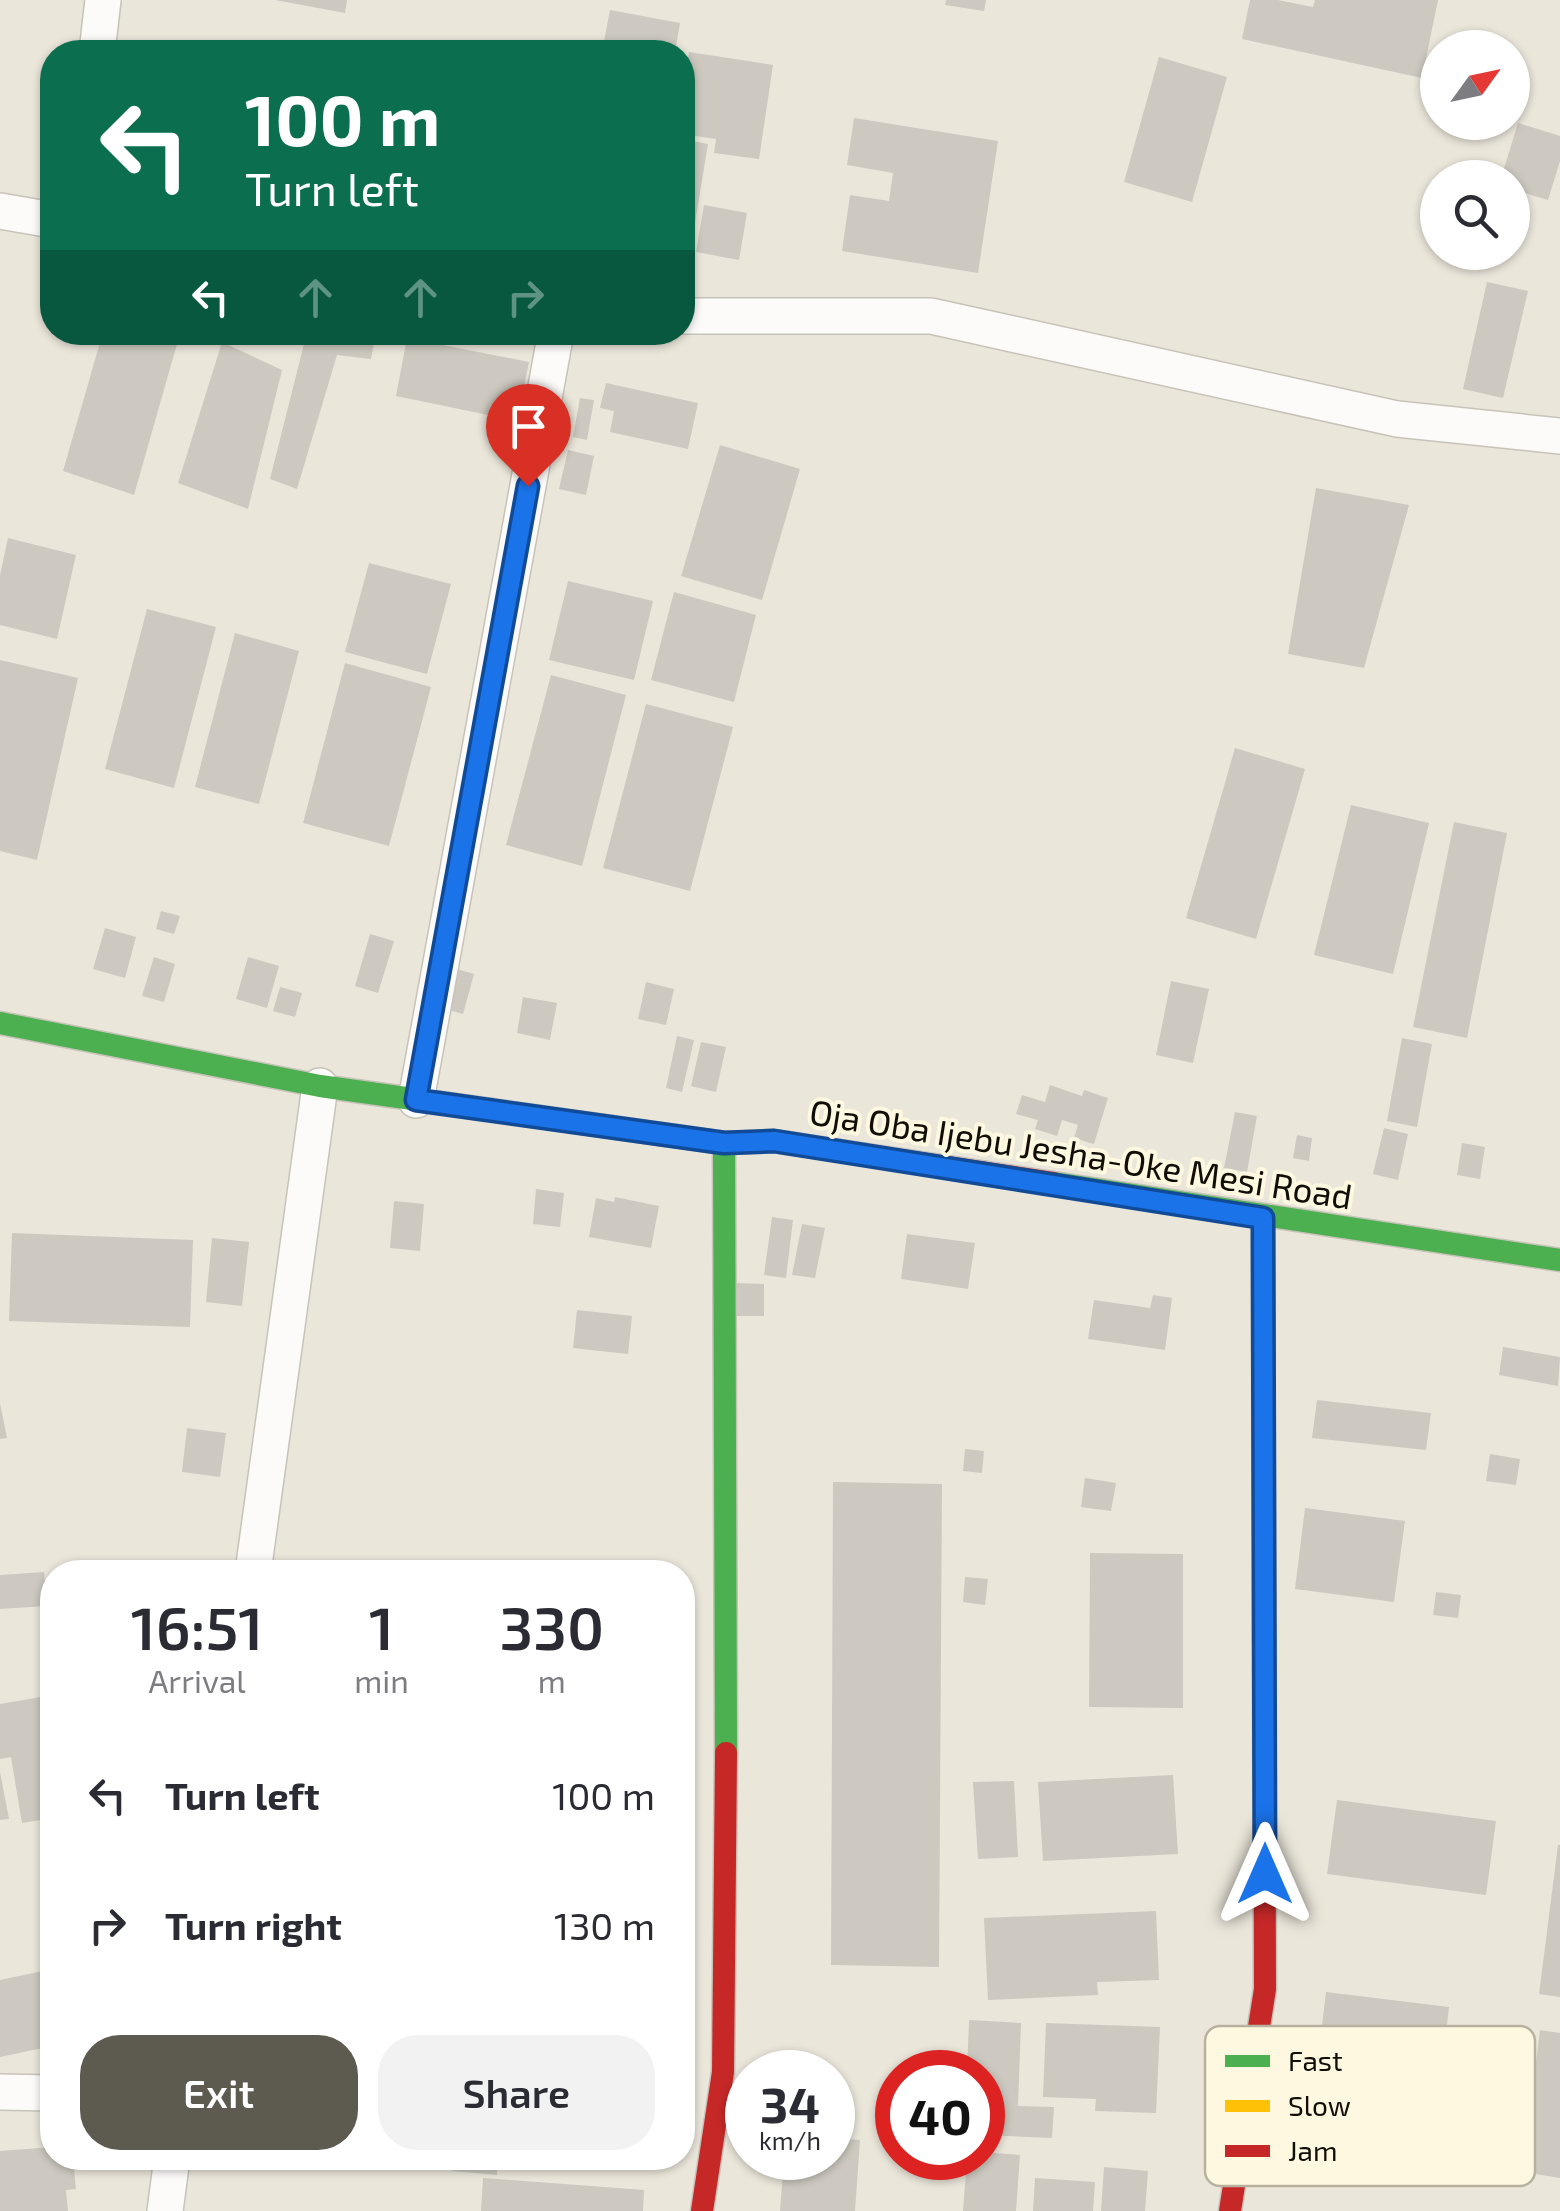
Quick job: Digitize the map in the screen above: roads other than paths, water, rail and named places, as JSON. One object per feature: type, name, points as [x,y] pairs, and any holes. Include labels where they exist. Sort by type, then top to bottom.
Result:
[{"type":"street","points":[[98,40],[103,0]]},
{"type":"street","points":[[0,210],[40,218]]},
{"type":"street","points":[[695,316],[931,316],[1397,420],[1560,436]]},
{"type":"street","points":[[416,1100],[554,345]]},
{"type":"street","name":"Oja Oba Ijebu Jesha-Oke Mesi Road","points":[[0,1022],[320,1086],[724,1143],[774,1141],[1560,1260]]},
{"type":"street","points":[[255,1560],[320,1086]]},
{"type":"street","points":[[702,2211],[723,2072],[726,1944],[724,1143]]},
{"type":"street","points":[[1259,2026],[1265,1989],[1263,1218]]},
{"type":"street","points":[[0,2092],[40,2093]]},
{"type":"street","points":[[165,2211],[170,2170]]},
{"type":"street","points":[[1230,2211],[1234,2186]]}]
